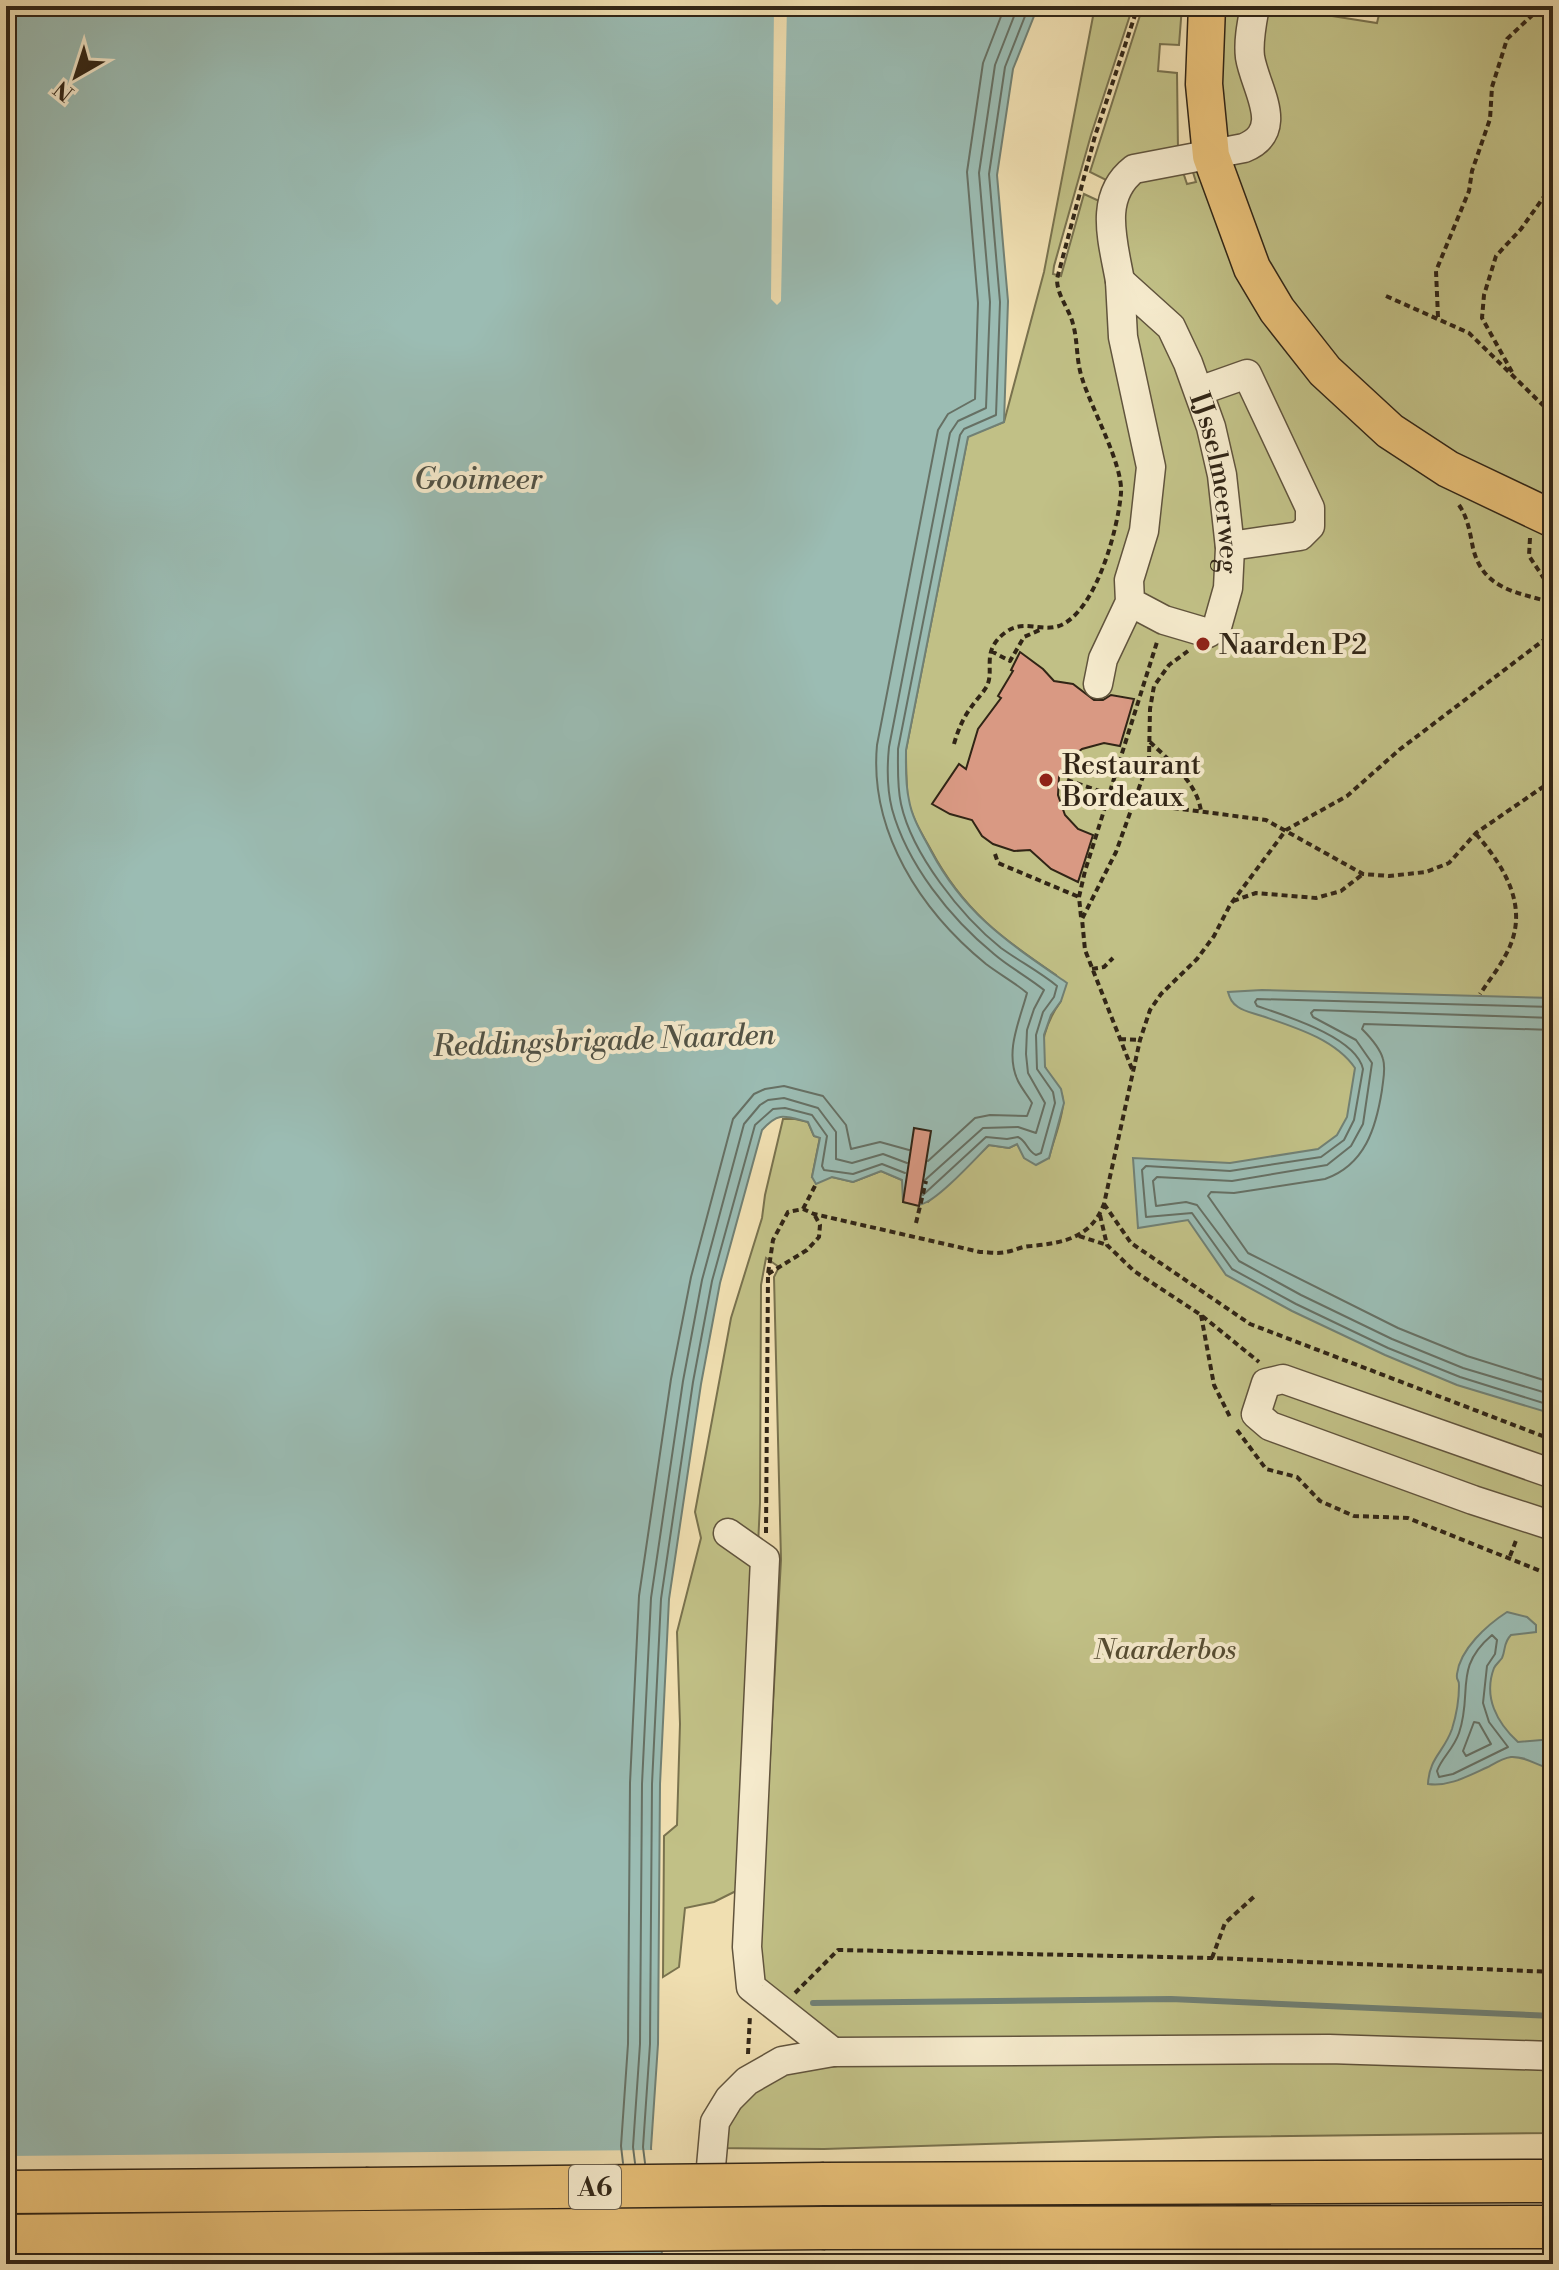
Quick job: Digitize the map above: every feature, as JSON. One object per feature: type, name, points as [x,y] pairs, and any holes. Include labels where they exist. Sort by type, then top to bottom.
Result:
[{"type":"highway","name":"A6","points":[[6,2192],[1553,2181]]},
{"type":"highway","name":"A6","points":[[6,2236],[825,2228],[1553,2227]]},
{"type":"main road","points":[[1207,6],[1204,84],[1211,156],[1252,268],[1277,310],[1325,371],[1370,415],[1417,451],[1553,519]]},
{"type":"lane","name":"IJsselmeerweg","points":[[1098,684],[1103,659],[1130,602],[1129,580],[1144,531],[1151,467],[1123,337],[1112,196],[1118,184],[1134,169],[1211,156],[1253,144],[1266,127],[1264,106],[1249,54],[1255,6]]},
{"type":"lane","name":"IJsselmeerweg","points":[[1120,281],[1171,327],[1199,391],[1222,475],[1230,546],[1228,588],[1217,627],[1208,633]]},
{"type":"lane","points":[[1199,391],[1247,374],[1310,508],[1310,526],[1300,536],[1230,546]]},
{"type":"lane","points":[[1130,602],[1164,620],[1208,633]]},
{"type":"lane","points":[[1553,1474],[1283,1379],[1266,1383],[1256,1414],[1270,1426],[1553,1526]]},
{"type":"lane","points":[[728,1533],[765,1559],[747,1947],[751,1987],[833,2052]]},
{"type":"lane","points":[[705,2234],[715,2122],[729,2099],[747,2081],[782,2061],[833,2052],[1329,2049],[1553,2056]]},
{"type":"path","points":[[1438,317],[1436,271],[1469,191],[1472,171],[1490,119],[1492,87],[1507,39],[1542,6]]},
{"type":"path","points":[[1512,372],[1482,318],[1484,295],[1496,256],[1521,229],[1553,184]]},
{"type":"path","points":[[1386,296],[1469,333],[1553,415]]},
{"type":"path","points":[[991,651],[1010,661],[1024,637],[1059,626],[1074,617],[1093,589]]},
{"type":"path","points":[[1132,1071],[1085,950],[1079,897],[1164,620]]},
{"type":"path","points":[[954,744],[964,718],[988,685],[991,651],[999,639],[1015,627],[1045,628]]},
{"type":"path","points":[[1082,919],[1116,852],[1149,760],[1150,709],[1154,686],[1169,665],[1208,633]]},
{"type":"path","points":[[765,1559],[768,1274],[773,1240],[788,1212],[803,1209],[980,1252],[1006,1252],[1028,1246],[1052,1245],[1078,1236],[1100,1215],[1104,1204],[1132,1071],[1150,1010],[1161,994],[1197,959],[1233,901],[1286,830],[1347,796],[1399,750],[1553,633]]},
{"type":"path","points":[[1150,742],[1194,790],[1201,811]]},
{"type":"path","points":[[1067,780],[1135,803],[1266,820],[1363,874],[1389,876],[1426,872],[1449,863],[1476,833],[1553,780]]},
{"type":"path","points":[[1476,833],[1497,857],[1512,889],[1518,916],[1510,946],[1480,994]]},
{"type":"path","points":[[995,854],[998,863],[1079,897]]},
{"type":"path","points":[[1233,901],[1256,893],[1316,898],[1341,891],[1363,874]]},
{"type":"path","points":[[1092,969],[1104,967],[1113,958]]},
{"type":"path","points":[[1120,1039],[1140,1040]]},
{"type":"path","points":[[916,1223],[926,1181]]},
{"type":"path","points":[[803,1209],[816,1184]]},
{"type":"path","points":[[1104,1204],[1131,1243],[1250,1324],[1553,1440]]},
{"type":"path","points":[[768,1274],[807,1250],[819,1237],[820,1225],[814,1214]]},
{"type":"path","points":[[1100,1215],[1107,1245]]},
{"type":"path","points":[[1078,1236],[1107,1245],[1134,1271],[1201,1315],[1259,1362],[1266,1383]]},
{"type":"path","points":[[1212,1958],[1225,1923],[1256,1895]]},
{"type":"path","points":[[779,2009],[838,1950],[1212,1958],[1553,1972]]},
{"type":"path","points":[[747,2081],[751,1987]]},
{"type":"green space","name":"Naarderbos","points":[[1095,6],[1133,6],[1091,135],[1054,266],[1053,274],[1061,276],[1084,194],[1099,201],[1120,202],[1141,180],[1182,169],[1187,184],[1196,182],[1192,169],[1229,163],[1259,148],[1260,6],[1306,6],[1306,12],[1377,23],[1381,6],[1553,6],[1553,2133],[1216,2137],[824,2149],[713,2148],[742,2105],[760,2087],[782,2074],[826,2064],[765,1982],[759,1954],[781,1560],[774,1277],[779,1267],[766,1258],[761,1285],[760,1503],[742,1888],[714,1902],[685,1908],[679,1967],[663,1977],[664,1836],[677,1825],[680,1724],[677,1632],[701,1538],[695,1512],[731,1318],[762,1218],[783,1119],[808,1122],[814,1136],[820,1137],[812,1177],[832,1177],[853,1182],[881,1171],[902,1180],[928,1202],[989,1145],[1009,1148],[1017,1144],[1049,1158],[1062,1111],[1062,1094],[1047,1071],[1042,1053],[1048,1025],[1061,1001],[1056,975],[985,921],[943,871],[910,807],[906,750],[968,436],[1004,422],[1044,272]]},
{"type":"green space","points":[[1143,6],[1182,6],[1179,45],[1160,44],[1158,71],[1177,73],[1178,151],[1108,181],[1090,172]]},
{"type":"green space","points":[[1217,6],[1249,6],[1257,101],[1248,138],[1220,138]]},
{"type":"water","name":"Gooimeer","points":[[6,6],[1038,6],[1013,69],[997,175],[1008,301],[1004,422],[968,437],[906,750],[906,775],[915,820],[958,893],[1007,941],[1067,983],[1044,1035],[1045,1067],[1061,1089],[1064,1103],[1049,1158],[1036,1165],[1024,1158],[1017,1144],[1009,1148],[989,1145],[947,1187],[920,1205],[903,1202],[902,1180],[881,1171],[853,1182],[832,1177],[816,1184],[812,1177],[820,1138],[814,1136],[808,1122],[783,1117],[773,1120],[762,1130],[720,1283],[701,1384],[669,1599],[660,1784],[658,2044],[651,2148],[663,2264],[6,2264]]},
{"type":"water","points":[[1262,990],[1553,998],[1553,1414],[1457,1385],[1292,1311],[1226,1275],[1188,1220],[1138,1228],[1133,1158],[1230,1163],[1318,1149],[1337,1135],[1347,1117],[1355,1068],[1347,1058],[1313,1035],[1241,1009],[1228,992]]},
{"type":"water","points":[[1507,1612],[1527,1617],[1536,1625],[1536,1632],[1511,1635],[1502,1658],[1494,1668],[1491,1699],[1498,1718],[1518,1742],[1553,1739],[1553,1769],[1511,1757],[1458,1780],[1428,1784],[1431,1768],[1453,1724],[1459,1691],[1457,1674],[1463,1656],[1483,1631]]},
{"type":"pier","points":[[774,6],[787,6],[781,301],[777,305],[771,299]]},
{"type":"pier","points":[[656,2150],[665,2246],[6,2252],[6,2156]]},
{"type":"building","points":[[1020,652],[1054,681],[1073,684],[1094,700],[1103,700],[1111,695],[1134,699],[1120,746],[1104,743],[1082,749],[1066,762],[1059,777],[1058,795],[1065,815],[1078,829],[1093,835],[1078,882],[1051,869],[1030,850],[1014,851],[993,844],[982,836],[972,820],[950,814],[932,804],[959,764],[966,769],[978,729],[1001,698],[998,696]]},
{"type":"building","points":[[914,1128],[931,1131],[919,1206],[903,1202]]},
{"type":"waterway","points":[[813,2003],[1171,1999],[1553,2016]]},
{"type":"place","name":"Naarden P2","points":[[1203,644]]},
{"type":"place","name":"Restaurant Bordeaux","points":[[1046,780]]},
{"type":"water label","name":"Reddingsbrigade Naarden","points":[[604,1040]]}]
